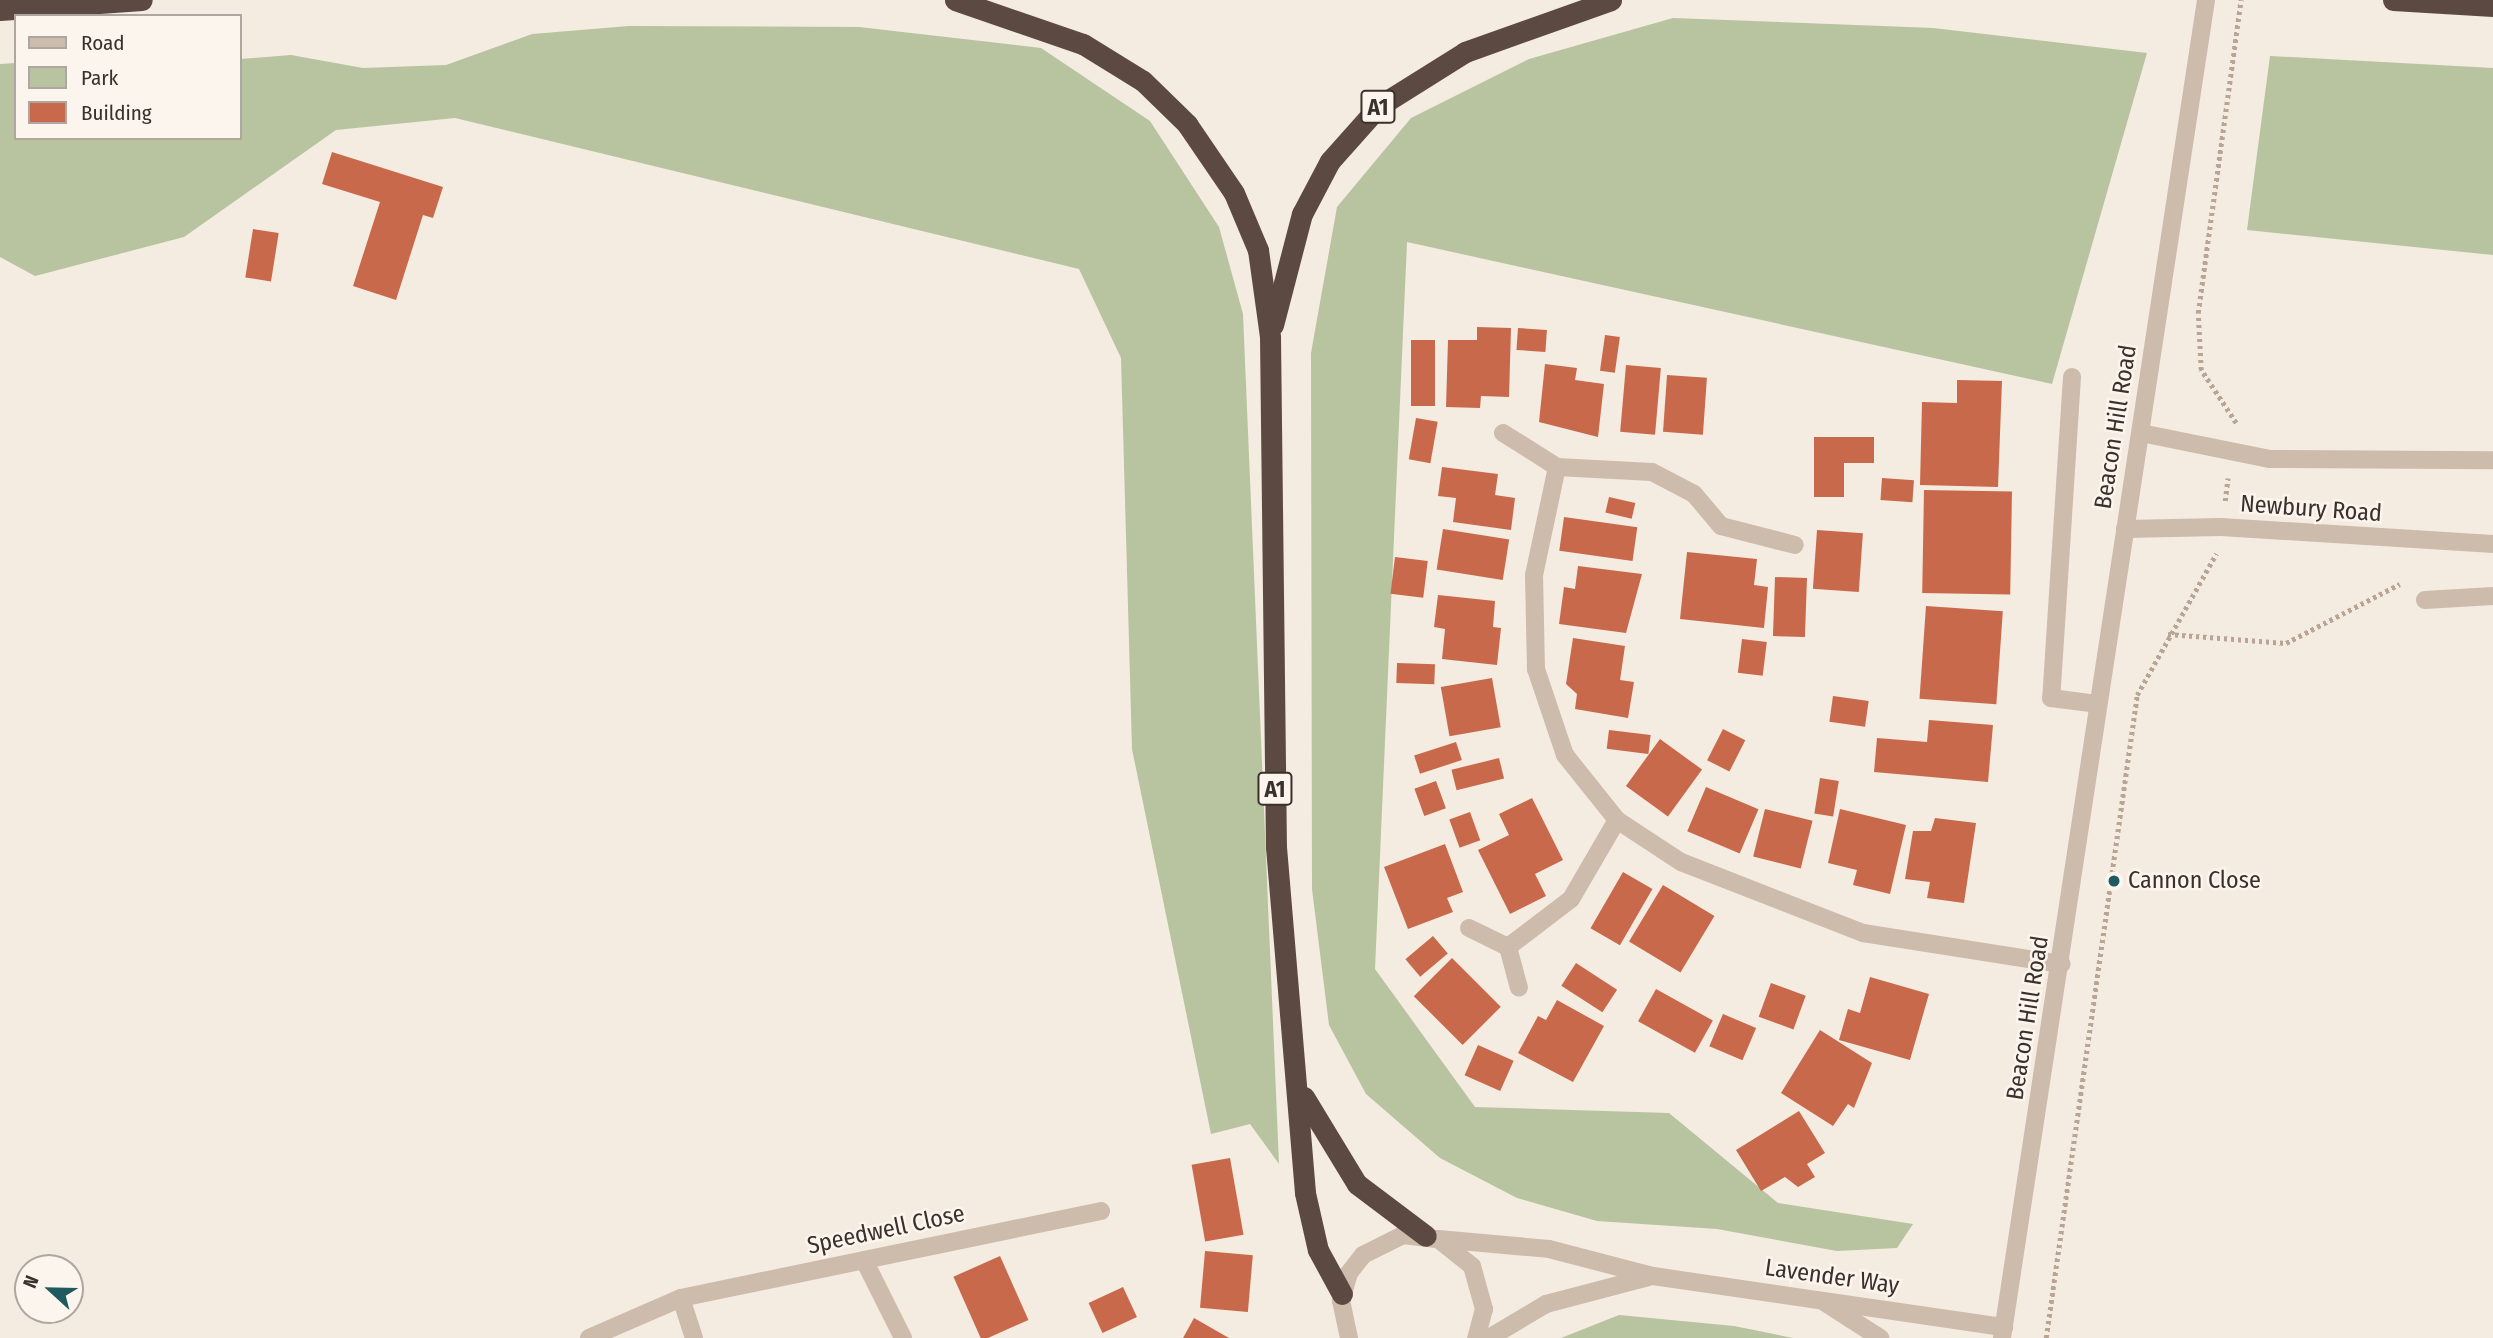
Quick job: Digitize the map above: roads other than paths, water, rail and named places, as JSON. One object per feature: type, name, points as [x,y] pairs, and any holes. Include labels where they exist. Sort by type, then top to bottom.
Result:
[{"type":"highway","points":[[0,10],[142,0]]},
{"type":"highway","name":"A1","points":[[955,0],[1083,44],[1143,81],[1187,124],[1234,193],[1258,250],[1270,337],[1276,847],[1301,1092],[1305,1193],[1318,1250],[1341,1298]]},
{"type":"highway","name":"A1","points":[[1270,337],[1302,214],[1330,161],[1379,106],[1465,51],[1611,0]]},
{"type":"highway","points":[[2393,0],[2493,6]]},
{"type":"highway","name":"A1","points":[[1301,1092],[1357,1184],[1432,1238]]},
{"type":"street","name":"Beacon Hill Road","points":[[2003,1333],[2062,964],[2096,704],[2141,433],[2206,0]]},
{"type":"street","name":"Beacon Hill Road","points":[[2072,377],[2051,698],[2096,704]]},
{"type":"street","points":[[1503,433],[1557,467],[1652,472],[1694,494],[1721,526],[1795,545]]},
{"type":"street","name":"Newbury Road","points":[[2141,433],[2231,453],[2333,461],[2493,460]]},
{"type":"street","points":[[1557,467],[1534,575],[1536,669],[1565,755],[1617,820],[1681,862],[1863,933],[2062,964]]},
{"type":"street","name":"Newbury Road","points":[[2124,529],[2221,527],[2493,544]]},
{"type":"street","points":[[2425,600],[2493,596]]},
{"type":"street","points":[[1508,947],[1571,899],[1617,820]]},
{"type":"street","points":[[1469,928],[1508,947],[1520,988]]},
{"type":"street","name":"Speedwell Close","points":[[589,1338],[681,1298],[1101,1210]]},
{"type":"street","name":"Lavender Way","points":[[1341,1298],[1363,1255],[1404,1235],[1549,1249],[1653,1276],[1820,1300],[2003,1333]]},
{"type":"street","points":[[1432,1238],[1472,1266],[1481,1286],[1484,1309],[1476,1338]]},
{"type":"street","points":[[864,1260],[903,1338]]},
{"type":"street","name":"Lavender Way","points":[[1489,1338],[1558,1299],[1653,1276]]},
{"type":"street","points":[[681,1298],[694,1338]]},
{"type":"street","points":[[1331,1338],[1341,1298]]},
{"type":"street","points":[[1341,1298],[1349,1338]]},
{"type":"street","points":[[1820,1300],[1880,1338]]},
{"type":"place","name":"Cannon Close","points":[[2114,881]]}]
